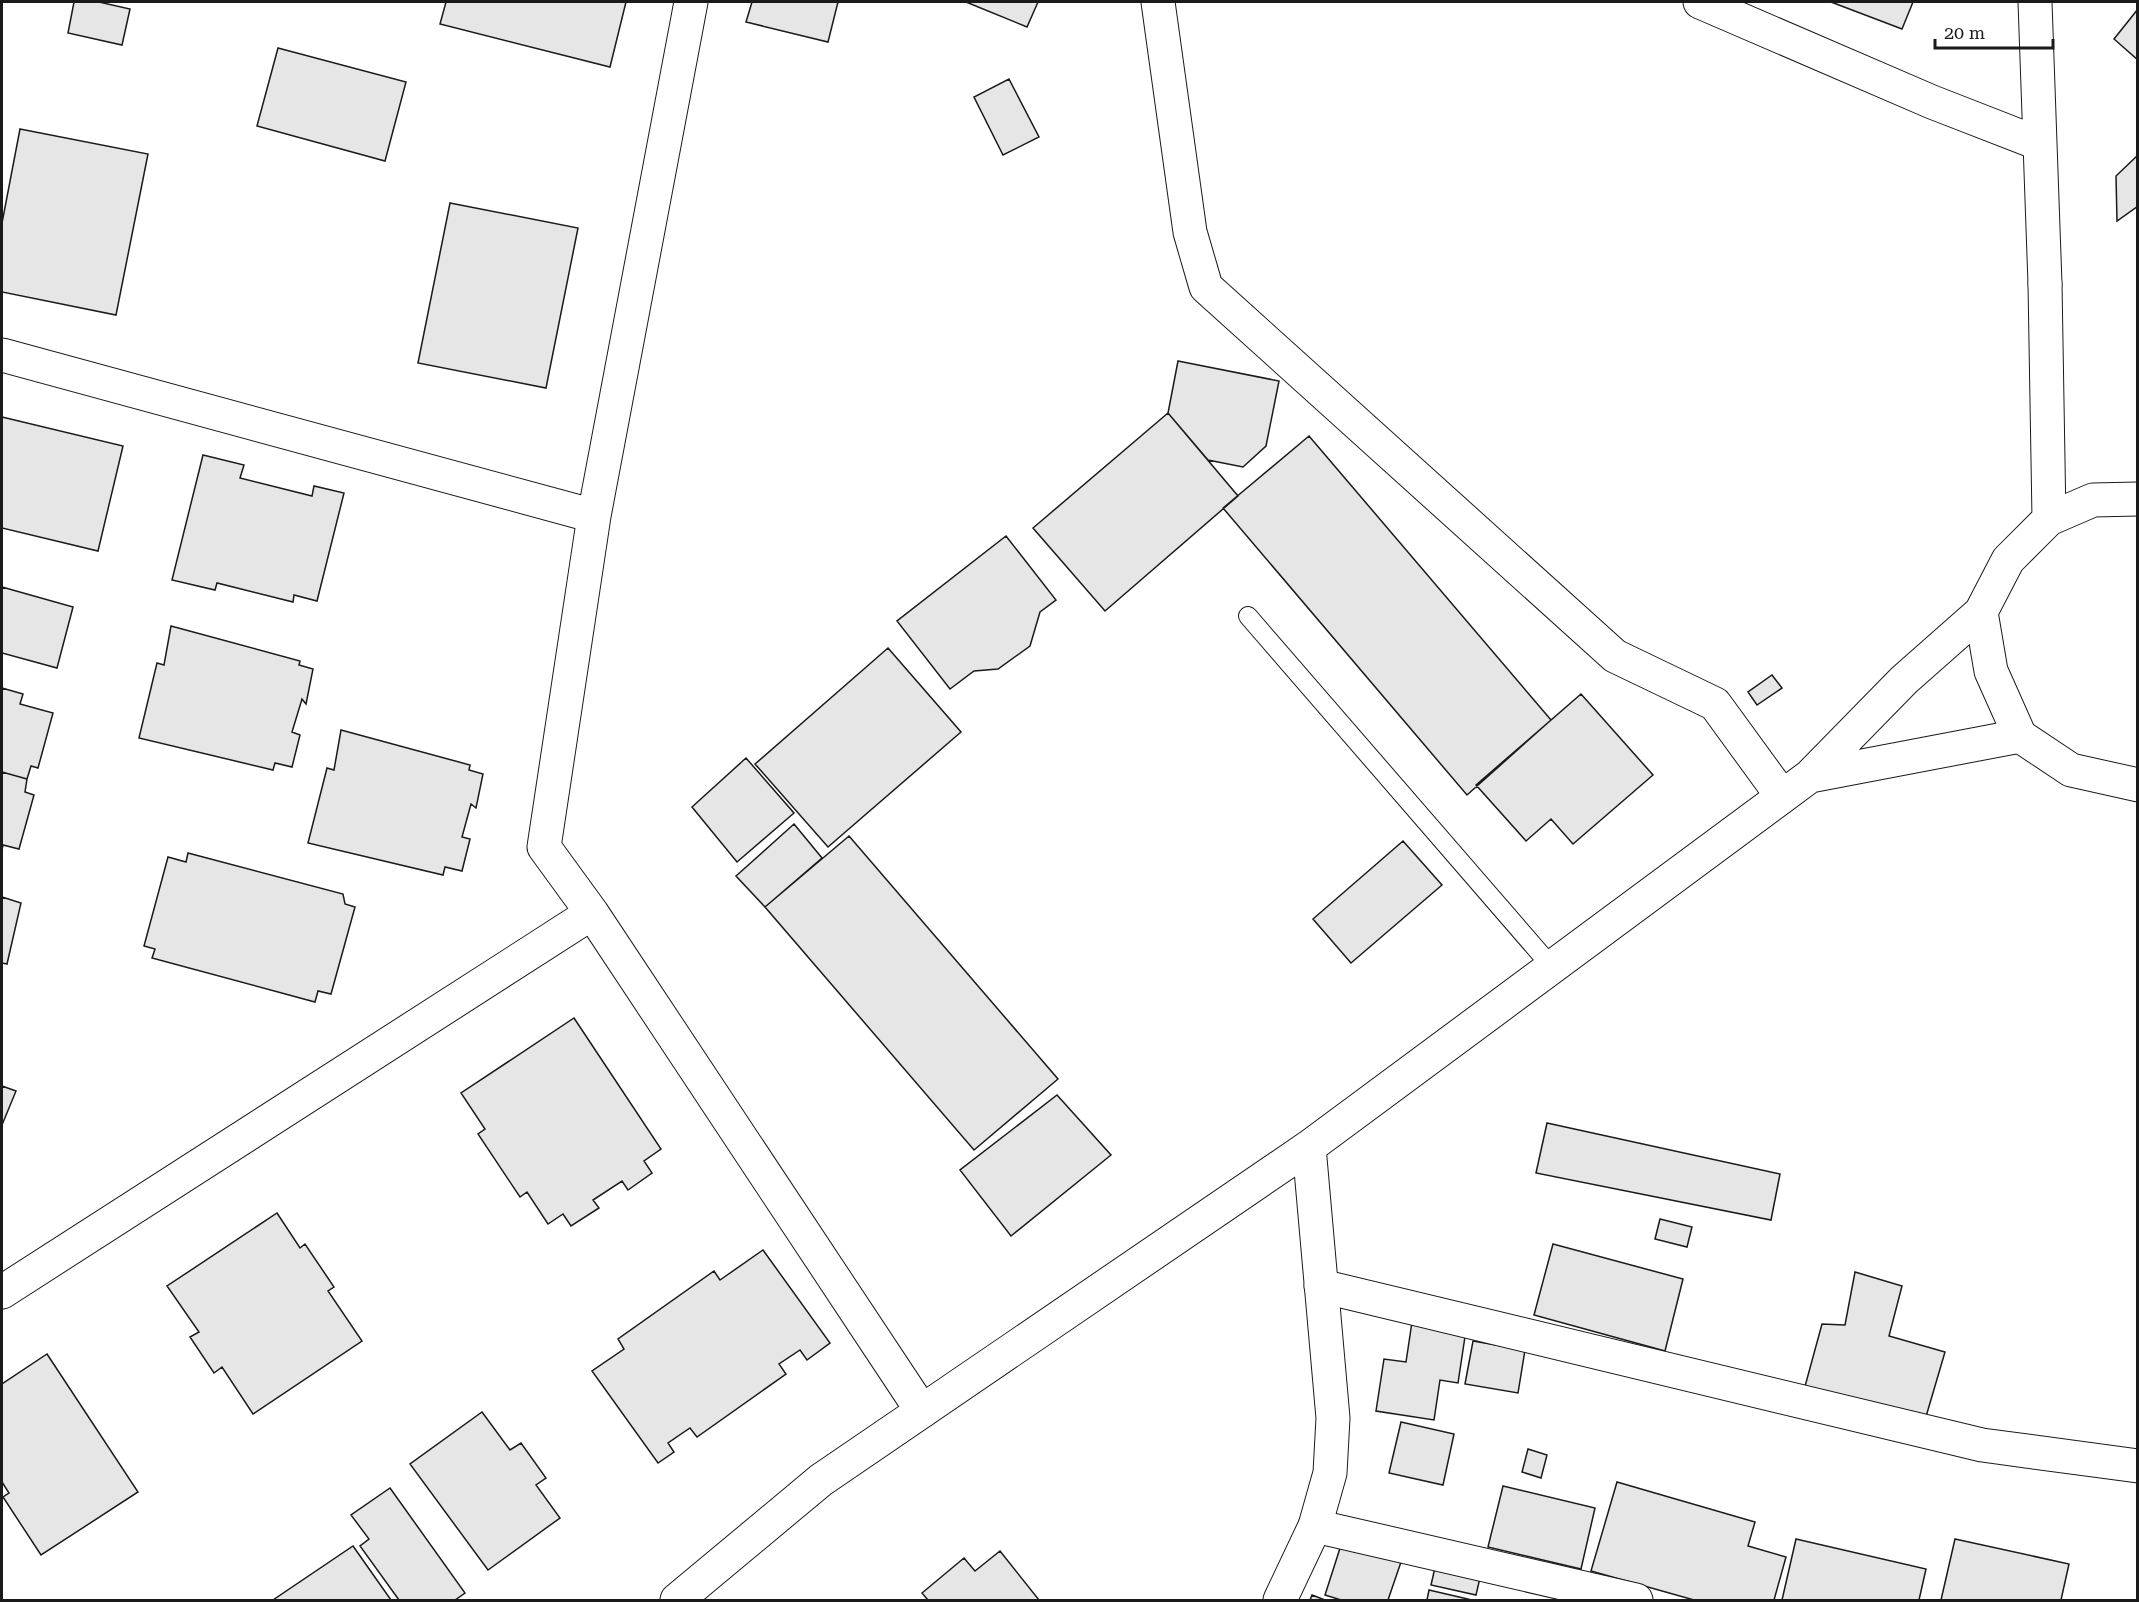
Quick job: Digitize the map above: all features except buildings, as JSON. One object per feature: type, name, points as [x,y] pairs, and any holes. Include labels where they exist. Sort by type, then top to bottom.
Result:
[{"type":"street","points":[[691,2],[594,516],[544,847],[592,914],[922,1411]]},
{"type":"street","points":[[1158,2],[1190,232],[1206,287],[1615,656],[1715,704],[1782,796]]},
{"type":"street","points":[[1700,2],[1932,102],[2040,144]]},
{"type":"street","points":[[2035,2],[2045,284],[2049,519]]},
{"type":"street","points":[[2,355],[594,516]]},
{"type":"street","points":[[677,1600],[821,1480],[1309,1147],[1809,776],[1904,680],[1981,612],[2008,560],[2049,519],[2093,500],[2138,499]]},
{"type":"street","points":[[1981,612],[1991,671],[2020,736],[2071,770],[2138,785]]},
{"type":"street","points":[[1809,776],[2020,736]]},
{"type":"street","points":[[2,1292],[592,914]]},
{"type":"street","points":[[1280,1600],[1315,1526],[1330,1473],[1333,1418],[1309,1147]]},
{"type":"street","points":[[1321,1286],[1982,1445],[2138,1466]]},
{"type":"street","points":[[1315,1526],[1636,1600]]},
{"type":"lane","points":[[1248,616],[1551,966]]}]
